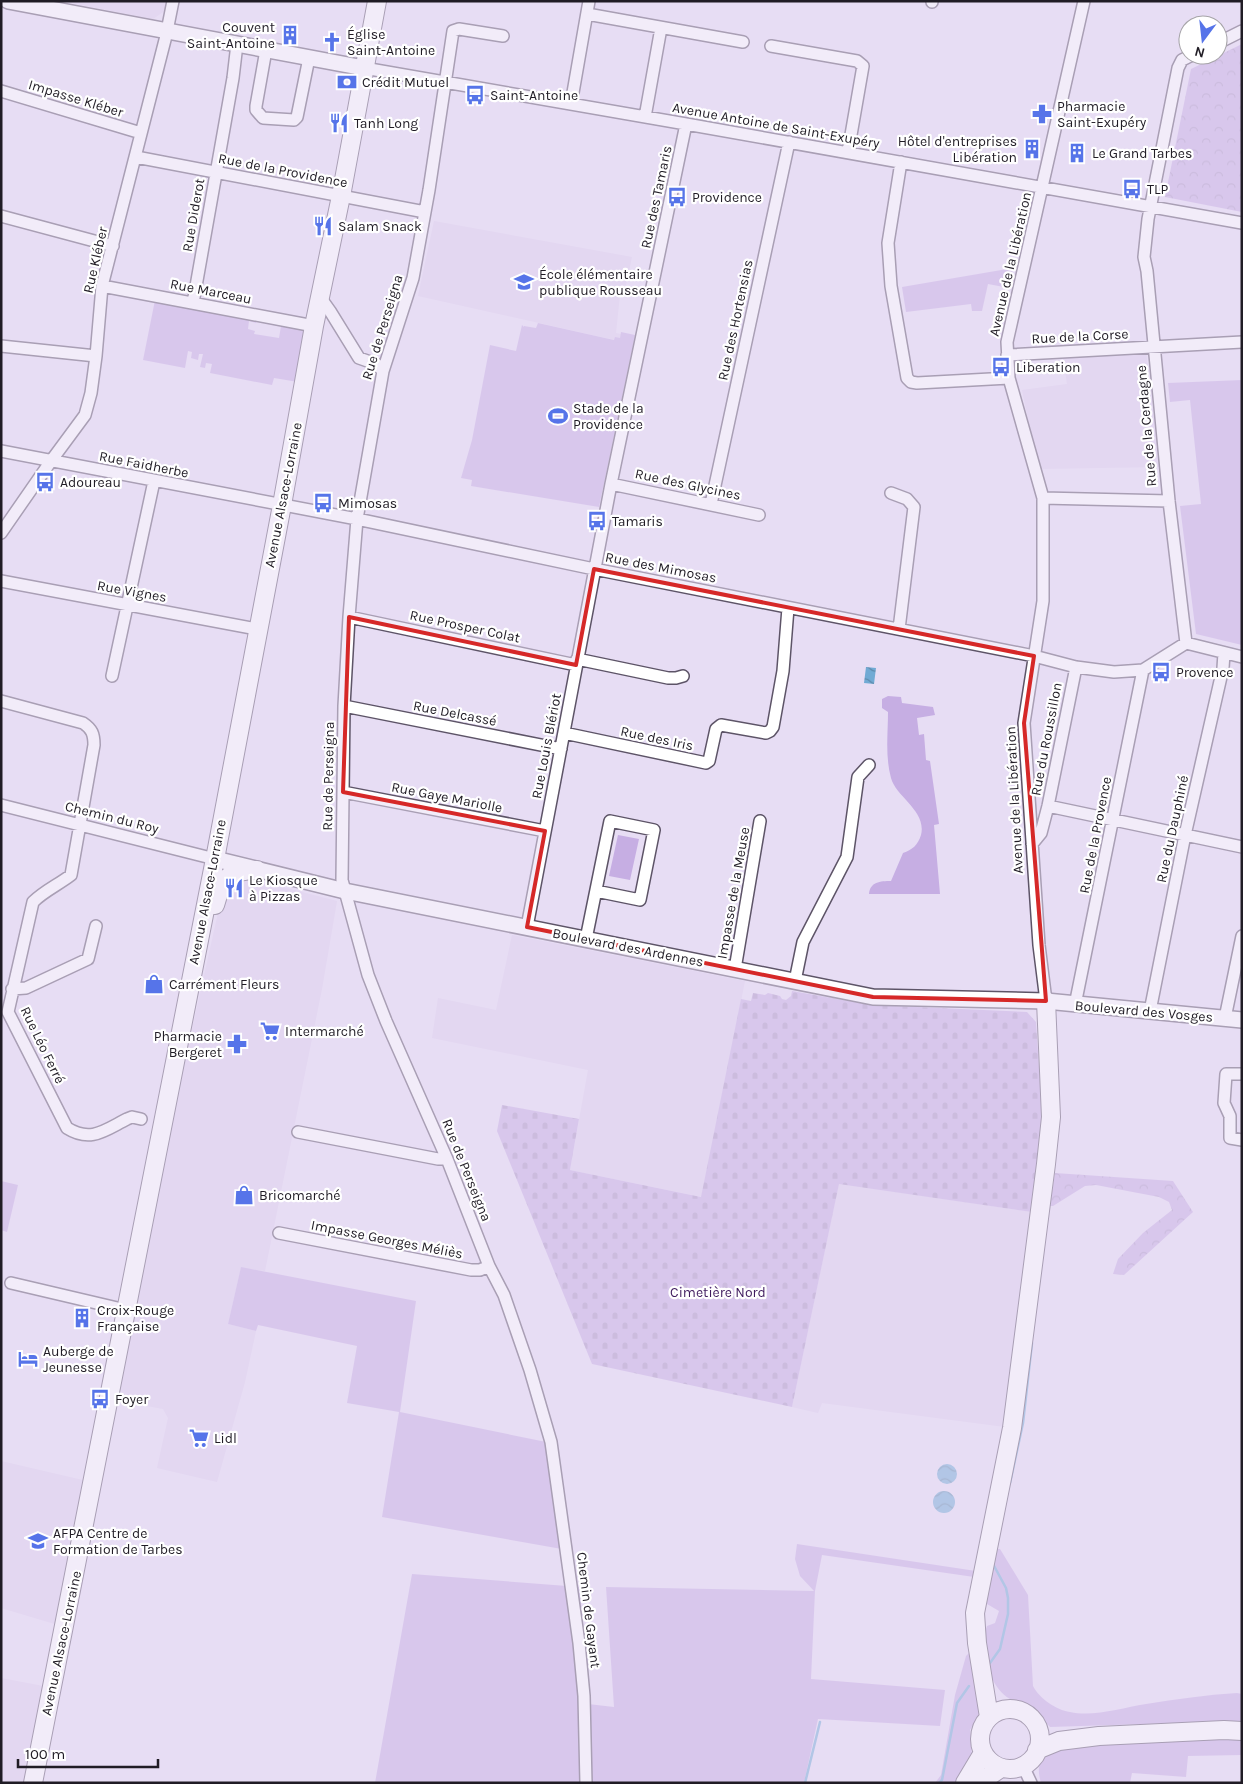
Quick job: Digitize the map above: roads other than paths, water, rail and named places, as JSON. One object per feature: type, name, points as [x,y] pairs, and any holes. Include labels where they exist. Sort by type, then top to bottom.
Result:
[{"type":"main road","points":[[8,1],[364,68]]},
{"type":"main road","name":"Avenue Alsace-Lorraine","points":[[33,1783],[215,858],[314,326],[342,196],[364,68],[378,1]]},
{"type":"main road","name":"Boulevard des Ardennes","points":[[215,858],[345,891],[873,997],[1046,1001]]},
{"type":"main road","points":[[185,1005],[197,985],[220,886],[225,878],[230,875],[245,870],[257,870]]},
{"type":"main road","points":[[990,1717],[977,1643],[975,1613],[1012,1428],[1027,1322],[1051,1117],[1046,1001]]},
{"type":"main road","name":"Boulevard des Vosges","points":[[1046,1001],[1242,1020]]},
{"type":"main road","points":[[984,1678],[1009,1709]]},
{"type":"main road","points":[[1009,1709],[1025,1714],[1037,1726],[1039,1736],[1037,1750],[1023,1766],[1001,1768],[988,1760],[983,1753],[980,1744],[980,1734],[983,1725],[990,1717],[1002,1710],[1009,1709]]},
{"type":"main road","points":[[1037,1726],[1099,1736]]},
{"type":"main road","points":[[1037,1750],[1059,1741],[1099,1736],[1242,1730]]},
{"type":"main road","points":[[965,1783],[983,1753]]},
{"type":"main road","points":[[979,1783],[1001,1768]]},
{"type":"street","name":"Rue Kléber","points":[[1,533],[6,516],[51,461],[85,415],[91,393],[96,356],[102,286],[136,156],[173,1]]},
{"type":"street","points":[[571,104],[590,1]]},
{"type":"street","name":"Avenue de la Libération","points":[[1046,1001],[1039,945],[1024,723],[1043,601],[1043,498],[1009,378],[1007,342],[1084,1]]},
{"type":"street","points":[[587,14],[743,42]]},
{"type":"street","points":[[645,117],[661,28]]},
{"type":"street","name":"Rue de Perseigna","points":[[498,36],[459,29],[453,31],[425,212],[409,294],[383,371],[357,519],[349,617],[344,706],[342,880],[368,975],[386,1021],[447,1159],[489,1266],[504,1295],[527,1362],[551,1442]]},
{"type":"street","points":[[1228,38],[1242,31]]},
{"type":"street","name":"Rue Diderot","points":[[193,302],[233,78],[237,44]]},
{"type":"street","points":[[771,46],[857,60],[862,63],[848,152]]},
{"type":"street","points":[[266,50],[256,106],[256,110],[263,118],[294,120],[297,117],[309,58]]},
{"type":"street","name":"Rue de la Cerdagne","points":[[1180,65],[1151,206],[1144,257],[1147,271],[1168,501],[1186,643]]},
{"type":"street","name":"Avenue Antoine de Saint-Exupéry","points":[[364,68],[1242,223]]},
{"type":"street","name":"Impasse Kléber","points":[[1,91],[141,133]]},
{"type":"street","name":"Rue des Tamaris","points":[[594,570],[686,124]]},
{"type":"street","name":"Rue des Hortensias","points":[[710,504],[790,142]]},
{"type":"street","name":"Rue de la Providence","points":[[136,156],[425,212]]},
{"type":"street","points":[[901,162],[888,243],[891,286],[907,378],[911,382],[917,383],[1009,378]]},
{"type":"street","points":[[1,216],[113,246]]},
{"type":"street","name":"Rue Marceau","points":[[102,286],[314,326]]},
{"type":"street","points":[[320,298],[359,358],[376,364],[383,371]]},
{"type":"street","name":"Rue de la Corse","points":[[1007,355],[1242,342]]},
{"type":"street","points":[[1,346],[96,356]]},
{"type":"street","name":"Rue Faidherbe","points":[[1,451],[282,505]]},
{"type":"street","points":[[112,676],[154,481]]},
{"type":"street","name":"Rue des Glycines","points":[[611,484],[759,515]]},
{"type":"street","points":[[891,493],[907,499],[914,507],[899,629]]},
{"type":"street","points":[[1043,498],[1168,501]]},
{"type":"street","name":"Rue des Mimosas","points":[[282,505],[357,519],[594,570],[1034,656],[1076,667],[1114,672],[1143,670]]},
{"type":"street","name":"Rue Louis Blériot","points":[[527,927],[594,570]]},
{"type":"street","name":"Rue Vignes","points":[[1,581],[257,629]]},
{"type":"street","name":"Rue des Iris","points":[[564,733],[706,763],[709,761],[716,729],[721,725],[766,733],[770,731],[773,727],[783,671],[788,608]]},
{"type":"street","name":"Rue Prosper Colat","points":[[349,617],[577,662],[668,678],[683,676]]},
{"type":"street","points":[[1143,670],[1186,643],[1242,657]]},
{"type":"street","name":"Rue du Dauphiné","points":[[1150,1011],[1185,834],[1223,668],[1224,653]]},
{"type":"street","name":"Rue du Roussillon","points":[[1032,844],[1041,834],[1048,806],[1076,667]]},
{"type":"street","name":"Rue de la Provence","points":[[1075,1005],[1143,670]]},
{"type":"street","name":"Rue Léo Ferré","points":[[1,701],[84,723],[91,729],[94,745],[71,875],[60,884],[43,892],[33,902],[8,1012],[67,1128],[74,1132],[94,1135],[132,1117],[141,1119]]},
{"type":"street","name":"Rue Delcassé","points":[[344,706],[561,749]]},
{"type":"street","points":[[795,981],[803,942],[847,857],[858,777],[869,765]]},
{"type":"street","name":"Rue Gaye Mariolle","points":[[343,792],[545,831]]},
{"type":"street","name":"Chemin du Roy","points":[[1,805],[215,858]]},
{"type":"street","points":[[1048,806],[1242,847]]},
{"type":"street","points":[[586,939],[610,821],[654,830],[640,900],[596,891]]},
{"type":"street","name":"Impasse de la Meuse","points":[[735,969],[760,821]]},
{"type":"street","points":[[12,989],[26,988],[88,959],[96,926]]},
{"type":"street","points":[[1225,1018],[1242,936]]},
{"type":"street","points":[[1242,1074],[1226,1074],[1224,1103],[1230,1116],[1230,1138],[1232,1140],[1242,1140]]},
{"type":"street","points":[[298,1132],[438,1159],[447,1159]]},
{"type":"street","name":"Impasse Georges Méliès","points":[[279,1233],[470,1270],[480,1270],[489,1266]]},
{"type":"street","points":[[11,1283],[126,1310]]},
{"type":"street","name":"Chemin de Gayant","points":[[551,1442],[580,1643],[584,1696],[586,1783]]},
{"type":"street","points":[[1023,1766],[1032,1783]]},
{"type":"water","points":[[866,667],[876,668],[874,684],[864,683]]},
{"type":"water","points":[[947,1464],[954,1467],[957,1474],[954,1481],[947,1484],[940,1481],[937,1474],[940,1467]]},
{"type":"water","points":[[944,1491],[952,1494],[955,1502],[952,1510],[944,1513],[936,1510],[933,1502],[936,1494]]},
{"type":"waterway","points":[[1010,1483],[1023,1423],[1032,1343]]},
{"type":"waterway","points":[[990,1663],[1000,1649],[1008,1614],[1006,1588],[993,1564]]},
{"type":"waterway","points":[[939,1783],[942,1780],[957,1703],[969,1686]]},
{"type":"waterway","points":[[805,1783],[820,1722]]},
{"type":"place","name":"Couvent Saint-Antoine","points":[[290,35]]},
{"type":"place","name":"Église Saint-Antoine","points":[[332,42]]},
{"type":"place","name":"Crédit Mutuel","points":[[347,82]]},
{"type":"place","name":"Saint-Antoine","points":[[475,95]]},
{"type":"place","name":"Pharmacie Saint-Exupéry","points":[[1042,114]]},
{"type":"place","name":"Tanh Long","points":[[339,123]]},
{"type":"place","name":"Hôtel d'entreprises Libération","points":[[1032,149]]},
{"type":"place","name":"Le Grand Tarbes","points":[[1077,153]]},
{"type":"place","name":"TLP","points":[[1132,189]]},
{"type":"place","name":"Providence","points":[[677,197]]},
{"type":"place","name":"Salam Snack","points":[[323,226]]},
{"type":"place","name":"École élémentaire publique Rousseau","points":[[524,282]]},
{"type":"place","name":"Liberation","points":[[1001,367]]},
{"type":"place","name":"Stade de la Providence","points":[[558,416]]},
{"type":"place","name":"Adoureau","points":[[45,482]]},
{"type":"place","name":"Mimosas","points":[[323,503]]},
{"type":"place","name":"Tamaris","points":[[597,521]]},
{"type":"place","name":"Provence","points":[[1161,672]]},
{"type":"place","name":"Le Kiosque à Pizzas","points":[[234,888]]},
{"type":"place","name":"Carrément Fleurs","points":[[154,984]]},
{"type":"place","name":"Intermarché","points":[[270,1031]]},
{"type":"place","name":"Pharmacie Bergeret","points":[[237,1044]]},
{"type":"place","name":"Bricomarché","points":[[244,1195]]},
{"type":"place","name":"Croix-Rouge Française","points":[[82,1318]]},
{"type":"place","name":"Auberge de Jeunesse","points":[[28,1359]]},
{"type":"place","name":"Foyer","points":[[100,1399]]},
{"type":"place","name":"Lidl","points":[[199,1438]]},
{"type":"place","name":"AFPA Centre de Formation de Tarbes","points":[[38,1541]]},
{"type":"park label","name":"Cimetière Nord","points":[[718,1292]]}]
